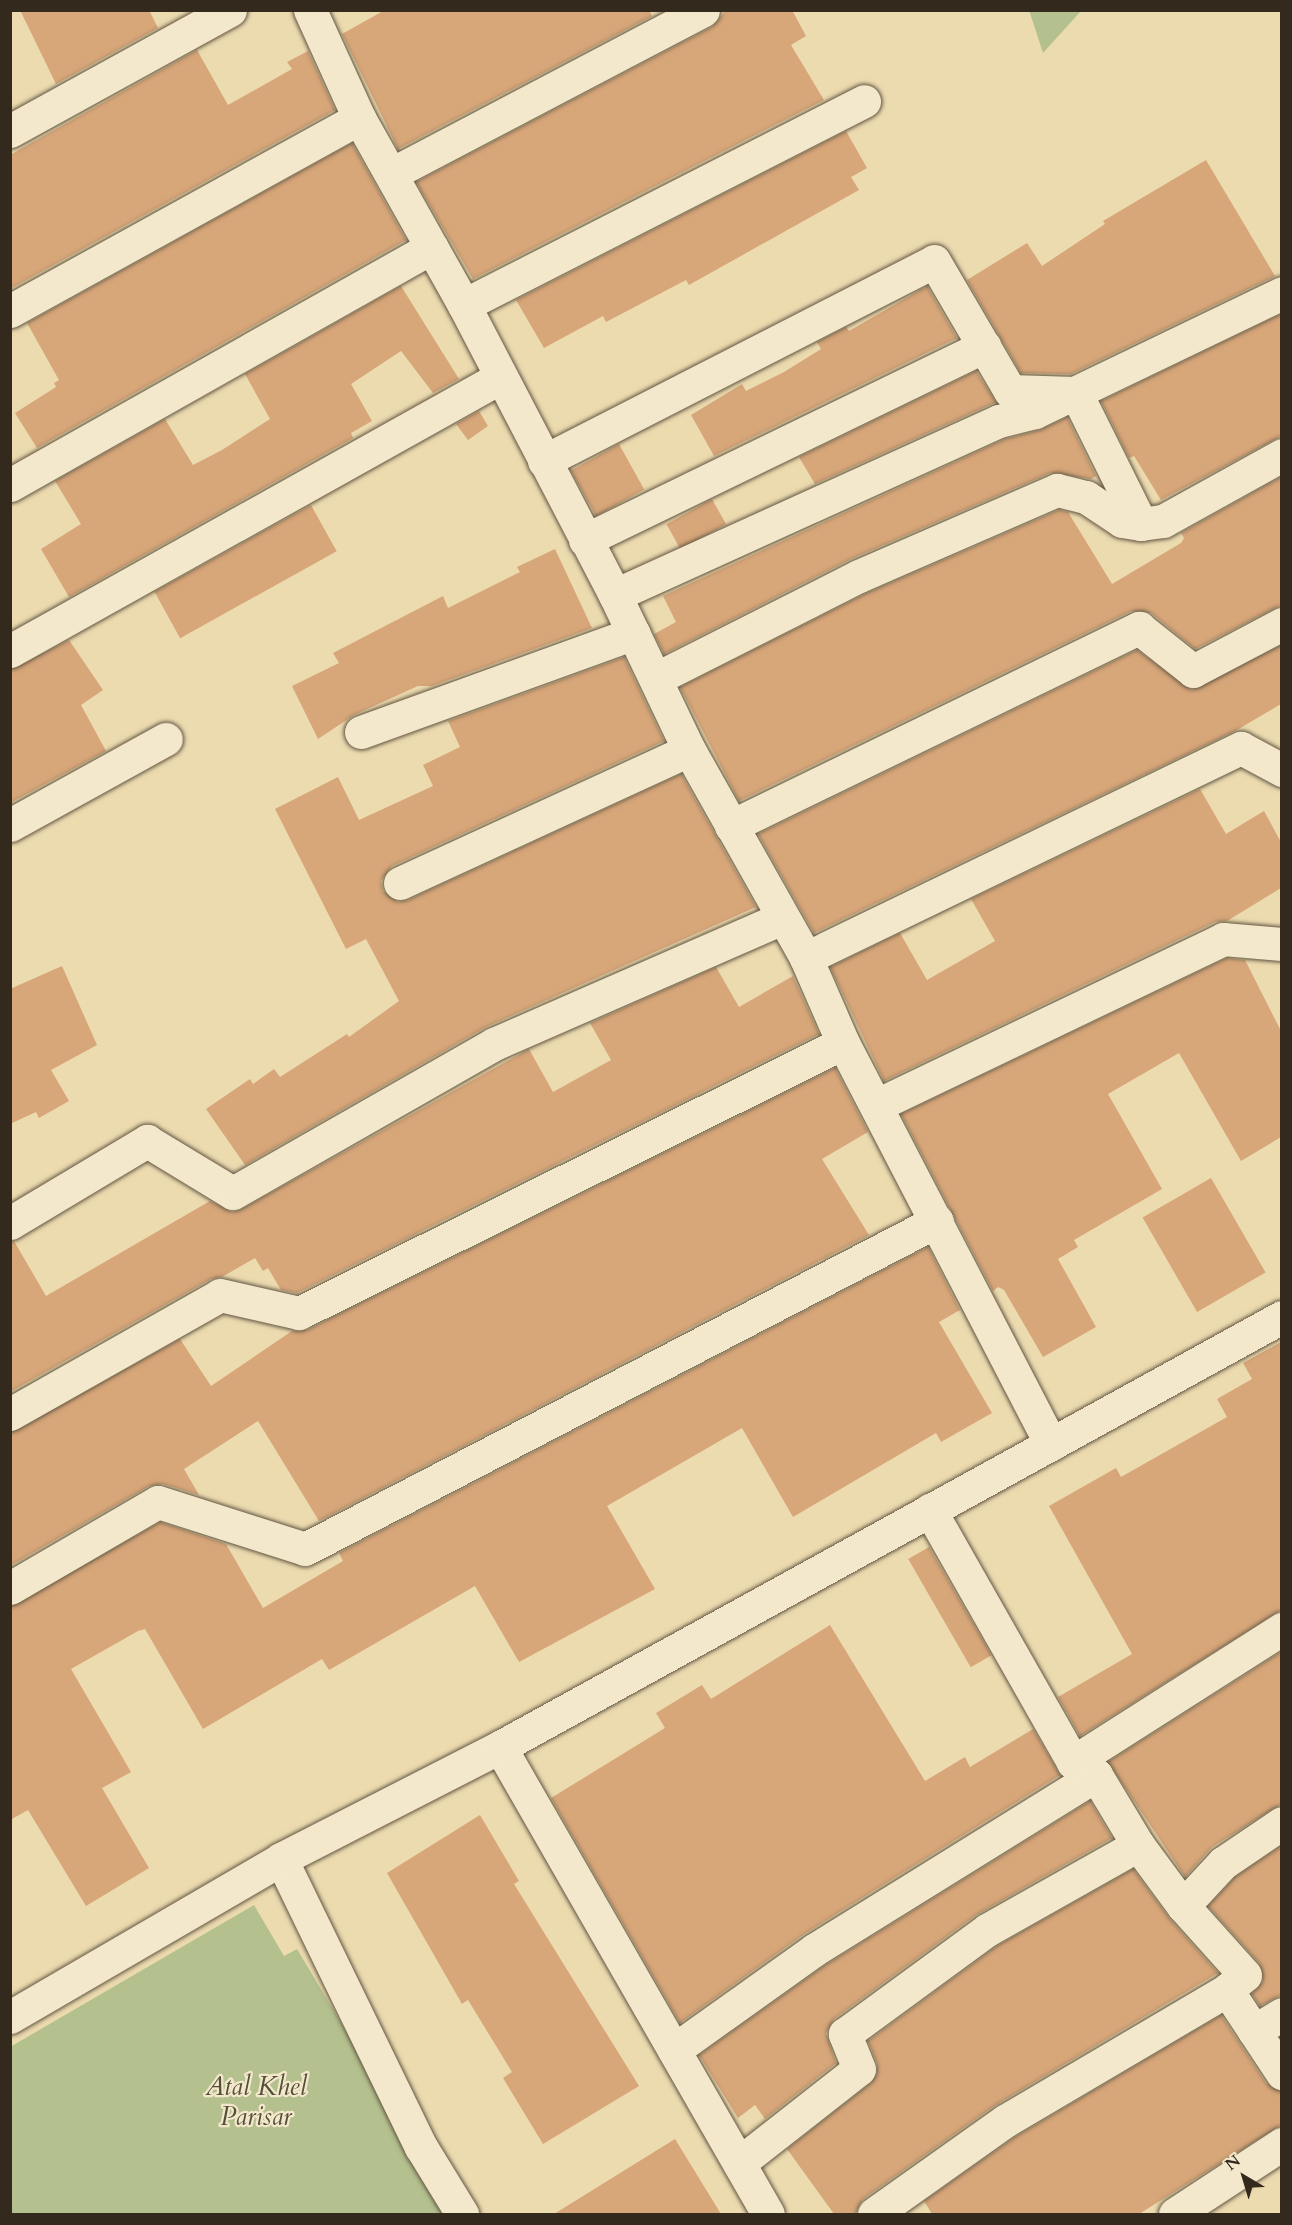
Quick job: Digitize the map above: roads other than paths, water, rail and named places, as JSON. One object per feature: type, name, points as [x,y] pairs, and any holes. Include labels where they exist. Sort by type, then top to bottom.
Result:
[{"type":"street","points":[[10,131],[230,10]]},
{"type":"street","points":[[393,173],[703,10]]},
{"type":"street","points":[[322,14],[359,118],[393,173],[464,305],[657,678],[689,750],[782,918],[807,958],[843,1043],[878,1105],[1051,1444]]},
{"type":"street","points":[[464,305],[864,101]]},
{"type":"street","points":[[10,311],[359,118]]},
{"type":"street","points":[[10,484],[432,247]]},
{"type":"street","points":[[544,461],[934,261],[1010,391],[1076,393]]},
{"type":"street","points":[[615,595],[999,421],[1035,412],[1281,292]]},
{"type":"street","points":[[585,540],[984,346]]},
{"type":"street","points":[[10,651],[500,378]]},
{"type":"street","points":[[1076,393],[1141,524]]},
{"type":"street","points":[[657,678],[859,576],[1057,490],[1086,497],[1122,521],[1141,524],[1163,521],[1281,455]]},
{"type":"street","points":[[731,825],[1139,628],[1193,671],[1281,624]]},
{"type":"street","points":[[361,732],[634,633]]},
{"type":"street","points":[[10,825],[166,739]]},
{"type":"street","points":[[807,958],[1241,748],[1281,770]]},
{"type":"street","points":[[400,883],[689,750]]},
{"type":"street","points":[[10,1224],[147,1141],[233,1193],[494,1044],[782,918]]},
{"type":"street","points":[[878,1105],[1223,939],[1281,944]]},
{"type":"street","points":[[10,1414],[220,1295],[299,1313],[843,1043]]},
{"type":"street","points":[[10,1588],[158,1502],[305,1550],[937,1221]]},
{"type":"street","points":[[11,2017],[281,1859],[500,1747],[1281,1317]]},
{"type":"street","points":[[874,2214],[1005,2121],[1227,1990],[1245,1975],[1183,1906],[1085,1769],[930,1510]]},
{"type":"street","points":[[674,2050],[814,1950],[1085,1769],[1281,1629]]},
{"type":"street","points":[[500,1747],[768,2214]]},
{"type":"street","points":[[1183,1906],[1223,1863],[1281,1823]]},
{"type":"street","points":[[739,2163],[859,2069],[845,2034],[987,1930],[1138,1845]]},
{"type":"street","points":[[281,1859],[415,2136],[462,2214]]},
{"type":"street","points":[[1227,1990],[1281,2073]]},
{"type":"street","points":[[1254,2031],[1281,2014]]},
{"type":"street","points":[[1174,2214],[1281,2144]]},
{"type":"park label","name":"Atal Khel Parisar","points":[[256,2102]]}]
